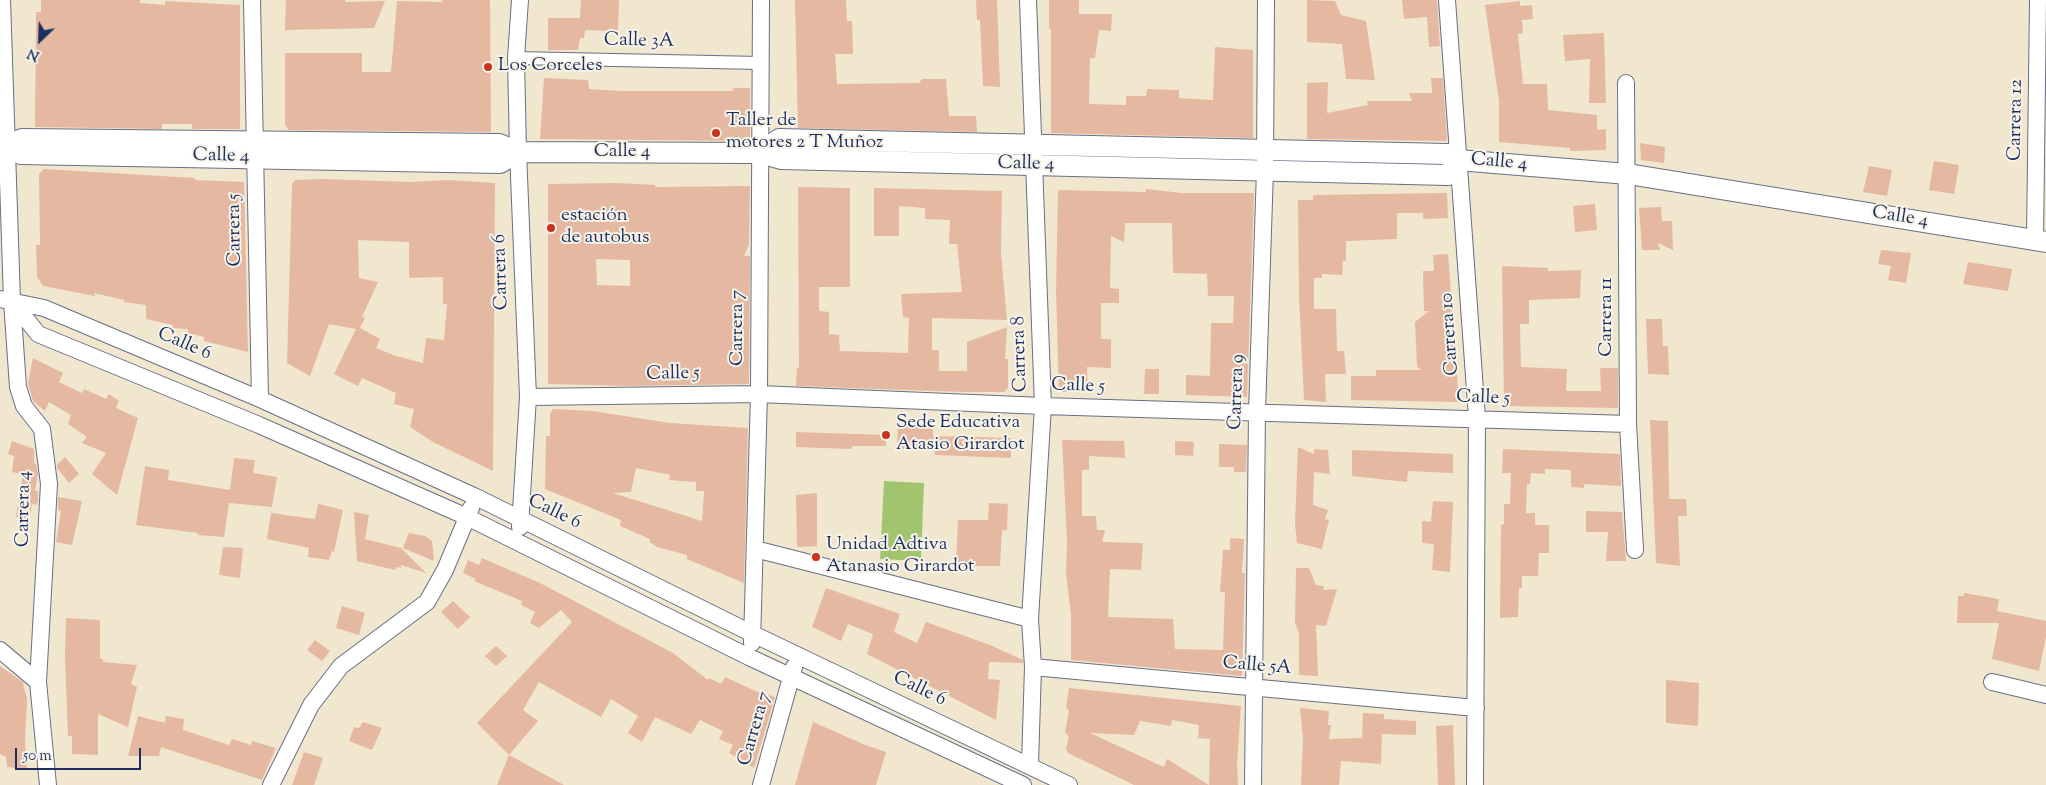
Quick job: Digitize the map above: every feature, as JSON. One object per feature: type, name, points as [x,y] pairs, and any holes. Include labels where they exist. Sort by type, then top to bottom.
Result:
[{"type":"street","name":"Carrera 4","points":[[2,0],[6,300],[18,387],[24,406],[42,429],[49,484],[38,682],[48,785]]},
{"type":"street","name":"Carrera 5","points":[[252,0],[260,398]]},
{"type":"street","name":"Carrera 6","points":[[519,542],[528,397],[516,58],[520,0]]},
{"type":"street","name":"Carrera 7","points":[[749,657],[753,634],[759,394],[761,0]]},
{"type":"street","name":"Carrera 8","points":[[1028,0],[1043,406],[1030,619],[1033,667],[1030,765]]},
{"type":"street","name":"Carrera 9","points":[[1253,785],[1252,686],[1257,412],[1266,150],[1266,0]]},
{"type":"street","name":"Carrera 10","points":[[1446,0],[1477,418],[1475,785]]},
{"type":"street","name":"Carrera 12","points":[[2038,0],[2040,241]]},
{"type":"street","name":"Calle 3A","points":[[516,58],[761,63]]},
{"type":"street","name":"Carrera 11","points":[[1626,83],[1628,424],[1635,550]]},
{"type":"street","points":[[760,153],[779,139],[1447,154],[1458,160]]},
{"type":"street","name":"Calle 4","points":[[3,145],[21,154],[254,150],[500,163],[518,152],[760,153],[781,159],[1448,175],[1458,160],[1628,174],[2040,241]]},
{"type":"street","points":[[6,300],[38,334],[259,425],[467,517],[749,657],[1023,785]]},
{"type":"street","name":"Calle 6","points":[[6,300],[44,308],[260,398],[476,497],[753,634],[1069,785]]},
{"type":"street","name":"Calle 5","points":[[528,397],[759,394],[1043,406],[1628,424]]},
{"type":"street","points":[[271,785],[312,705],[341,666],[427,602],[445,570],[476,497]]},
{"type":"street","points":[[755,549],[1030,619]]},
{"type":"street","points":[[0,650],[38,682]]},
{"type":"street","name":"Carrera 7","points":[[761,785],[798,654]]},
{"type":"street","name":"Calle 5A","points":[[1033,667],[1476,708]]},
{"type":"street","points":[[1992,682],[2046,695]]},
{"type":"green space","points":[[884,481],[924,483],[921,561],[880,559]]},
{"type":"building","points":[[41,0],[140,0],[140,3],[165,5],[165,1],[240,5],[240,129],[192,129],[192,124],[162,124],[162,129],[35,127],[36,12],[41,12]]},
{"type":"building","points":[[286,0],[385,1],[374,28],[285,30]]},
{"type":"building","points":[[442,0],[490,0],[491,132],[289,130],[285,125],[285,53],[362,53],[362,72],[391,72],[397,1],[442,2]]},
{"type":"building","points":[[581,0],[619,0],[618,31],[585,30],[584,38],[580,38],[578,50],[548,50],[548,18],[580,18]]},
{"type":"building","points":[[795,0],[846,0],[847,21],[852,21],[853,54],[835,54],[837,84],[919,83],[922,79],[946,79],[949,116],[976,116],[977,132],[798,128]]},
{"type":"building","points":[[976,0],[997,0],[1000,87],[983,86],[980,20],[977,20]]},
{"type":"building","points":[[1049,0],[1079,0],[1079,14],[1112,14],[1111,31],[1099,30],[1095,58],[1090,58],[1089,104],[1126,105],[1126,96],[1146,96],[1147,89],[1179,90],[1179,98],[1213,100],[1215,47],[1253,50],[1253,138],[1051,133],[1051,29],[1049,29]]},
{"type":"building","points":[[1307,0],[1335,1],[1341,15],[1366,21],[1375,80],[1346,79],[1342,44],[1307,42]]},
{"type":"building","points":[[1402,0],[1437,0],[1440,46],[1429,47],[1427,17],[1404,19]]},
{"type":"building","points":[[1520,1],[1520,6],[1532,5],[1533,19],[1522,20],[1523,33],[1518,34],[1523,84],[1547,84],[1548,110],[1597,115],[1597,130],[1606,129],[1606,150],[1570,151],[1570,148],[1499,142],[1499,101],[1485,5]]},
{"type":"building","points":[[1604,33],[1606,103],[1589,103],[1590,59],[1565,61],[1563,35]]},
{"type":"building","points":[[544,78],[588,80],[589,89],[622,91],[733,91],[733,88],[750,88],[750,141],[540,139]]},
{"type":"building","points":[[1431,78],[1443,78],[1447,141],[1307,139],[1307,83],[1328,82],[1327,113],[1368,105],[1367,101],[1412,101],[1409,93],[1432,93]]},
{"type":"building","points":[[1640,143],[1665,147],[1664,163],[1641,160]]},
{"type":"building","points":[[1934,161],[1959,165],[1954,194],[1929,190]]},
{"type":"building","points":[[1869,166],[1892,170],[1887,196],[1863,192]]},
{"type":"building","points":[[44,169],[244,182],[248,352],[204,341],[204,337],[188,333],[188,329],[172,328],[173,325],[146,319],[146,305],[124,302],[124,300],[94,293],[95,296],[43,286],[37,277],[36,245],[40,245],[39,174]]},
{"type":"building","points":[[295,180],[410,182],[448,180],[495,183],[493,471],[433,442],[410,427],[414,409],[394,404],[396,393],[362,378],[358,386],[334,374],[356,329],[329,324],[310,376],[287,363],[292,184]],"holes":[[[358,240],[409,242],[409,278],[443,277],[443,304],[447,304],[444,340],[426,338],[423,363],[396,356],[376,348],[380,339],[360,328],[365,318],[362,317],[378,282],[359,278]]]},
{"type":"building","points":[[618,183],[655,185],[655,187],[750,186],[749,244],[744,256],[750,256],[749,384],[630,386],[548,384],[548,184]],"holes":[[[596,259],[630,260],[630,286],[597,285]]]},
{"type":"building","points":[[798,187],[850,188],[850,287],[819,287],[819,311],[829,312],[829,334],[839,335],[840,351],[908,353],[909,318],[903,317],[901,294],[962,292],[957,244],[949,244],[950,220],[925,219],[925,208],[899,206],[899,236],[874,236],[874,188],[1002,191],[1001,253],[1007,320],[932,318],[932,350],[939,350],[939,371],[967,371],[967,342],[1007,327],[1005,359],[1008,359],[1008,388],[1004,392],[963,392],[796,386],[797,367],[799,368]]},
{"type":"building","points":[[1146,189],[1182,193],[1254,193],[1247,397],[1186,395],[1186,375],[1210,376],[1211,323],[1233,323],[1234,296],[1208,296],[1207,274],[1173,273],[1172,223],[1125,223],[1124,242],[1111,236],[1110,288],[1119,289],[1119,303],[1101,303],[1101,339],[1111,339],[1111,368],[1087,367],[1088,392],[1059,392],[1056,291],[1058,190],[1146,192]]},
{"type":"building","points":[[1447,193],[1448,218],[1423,219],[1423,213],[1397,213],[1397,239],[1346,241],[1346,261],[1343,261],[1342,275],[1322,274],[1322,278],[1314,278],[1314,309],[1336,309],[1337,351],[1344,351],[1346,374],[1325,374],[1326,402],[1304,400],[1299,296],[1298,200],[1313,200],[1313,195]]},
{"type":"building","points":[[1595,204],[1597,230],[1575,232],[1573,206]]},
{"type":"building","points":[[1661,207],[1662,221],[1672,221],[1673,250],[1658,243],[1660,250],[1642,250],[1639,208]]},
{"type":"building","points":[[1881,250],[1911,253],[1906,283],[1888,280],[1891,266],[1878,264]]},
{"type":"building","points":[[1448,254],[1459,402],[1351,400],[1351,376],[1376,376],[1376,370],[1421,370],[1417,367],[1415,322],[1429,311],[1424,311],[1423,271],[1434,271],[1433,255]]},
{"type":"building","points":[[1968,262],[2012,269],[2008,291],[1963,284]]},
{"type":"building","points":[[1502,266],[1548,268],[1548,271],[1581,270],[1580,298],[1529,300],[1529,324],[1520,324],[1521,367],[1567,369],[1566,391],[1601,391],[1600,368],[1618,368],[1618,408],[1504,406]]},
{"type":"building","points":[[1646,319],[1662,319],[1663,346],[1668,346],[1669,375],[1648,374]]},
{"type":"building","points":[[33,358],[63,373],[59,382],[82,393],[84,389],[106,399],[109,394],[119,401],[116,408],[138,418],[117,495],[92,474],[106,453],[82,443],[87,437],[68,424],[71,415],[49,402],[45,411],[33,401],[28,383]]},
{"type":"building","points":[[1145,369],[1159,369],[1159,394],[1144,394]]},
{"type":"building","points":[[553,409],[592,411],[670,423],[748,428],[744,583],[687,559],[687,555],[657,547],[650,542],[650,539],[620,526],[621,520],[545,489],[546,436],[550,436],[550,414]],"holes":[[[636,468],[670,475],[669,480],[696,482],[696,491],[704,491],[702,521],[613,493],[631,492]]]},
{"type":"building","points":[[1650,420],[1668,421],[1669,499],[1686,499],[1687,516],[1678,516],[1680,566],[1656,563]]},
{"type":"building","points":[[898,424],[933,426],[933,436],[1011,438],[1011,458],[935,455],[935,450],[897,449]]},
{"type":"building","points":[[796,432],[886,435],[886,446],[852,446],[851,449],[796,447]]},
{"type":"building","points":[[1062,440],[1124,441],[1125,458],[1089,456],[1089,470],[1082,470],[1082,516],[1096,516],[1097,530],[1105,530],[1102,542],[1143,543],[1141,570],[1110,569],[1108,617],[1173,619],[1175,649],[1223,650],[1225,592],[1220,592],[1223,550],[1230,550],[1230,538],[1244,539],[1242,573],[1245,573],[1242,676],[1071,660],[1071,616],[1066,573],[1067,542]]},
{"type":"building","points":[[12,441],[34,449],[34,463],[36,464],[38,474],[35,491],[38,491],[38,502],[36,505],[32,504],[29,519],[16,517],[23,474],[12,472],[14,456],[8,454]]},
{"type":"building","points":[[1175,441],[1194,442],[1193,456],[1175,455]]},
{"type":"building","points":[[1219,444],[1247,445],[1246,472],[1234,472],[1234,467],[1219,467]]},
{"type":"building","points":[[1298,447],[1314,454],[1314,449],[1328,450],[1330,474],[1314,472],[1313,505],[1328,510],[1325,519],[1329,520],[1322,549],[1297,543],[1295,524]]},
{"type":"building","points":[[1503,449],[1620,454],[1621,486],[1584,484],[1584,488],[1571,487],[1571,470],[1545,469],[1545,474],[1531,473],[1530,484],[1527,484],[1526,513],[1535,513],[1535,525],[1549,525],[1549,553],[1539,553],[1538,576],[1522,576],[1522,588],[1519,588],[1518,617],[1500,618],[1501,525],[1504,524],[1504,504],[1510,504],[1511,473],[1502,473]]},
{"type":"building","points":[[1352,451],[1453,454],[1453,473],[1408,471],[1407,482],[1352,476]]},
{"type":"building","points":[[65,457],[79,474],[69,483],[57,468],[57,465]]},
{"type":"building","points":[[234,458],[255,460],[253,473],[277,477],[272,507],[229,503],[224,537],[198,535],[198,533],[136,525],[145,466],[169,470],[168,480],[230,490]]},
{"type":"building","points":[[817,493],[817,546],[797,547],[796,495]]},
{"type":"building","points":[[58,497],[82,501],[72,545],[56,542],[61,511],[58,510]]},
{"type":"building","points":[[1433,501],[1453,502],[1450,572],[1432,570],[1434,544],[1422,543],[1422,521],[1431,522]]},
{"type":"building","points":[[989,503],[1008,504],[1007,530],[1002,530],[1000,566],[956,566],[958,520],[988,520]]},
{"type":"building","points":[[318,504],[343,510],[334,552],[332,551],[329,560],[308,557],[309,548],[267,539],[271,513],[315,519]]},
{"type":"building","points":[[1586,511],[1622,512],[1626,561],[1606,561],[1608,532],[1586,532]]},
{"type":"building","points":[[354,512],[369,515],[365,539],[401,548],[426,573],[401,565],[401,568],[396,567],[395,570],[357,561]]},
{"type":"building","points":[[409,533],[425,536],[432,541],[434,561],[403,548]]},
{"type":"building","points":[[223,547],[243,548],[240,578],[219,575]]},
{"type":"building","points":[[482,558],[540,583],[673,653],[708,680],[709,678],[721,684],[725,677],[758,692],[775,697],[754,768],[729,753],[733,745],[719,739],[723,731],[700,720],[691,734],[655,717],[642,742],[628,733],[638,716],[611,699],[601,717],[539,682],[523,710],[538,721],[509,755],[477,723],[572,622],[561,610],[539,628],[530,623],[535,612],[521,605],[522,601],[474,581],[476,579],[463,573],[468,560],[479,565]]},
{"type":"building","points":[[1296,568],[1309,568],[1316,585],[1324,586],[1323,590],[1337,589],[1326,626],[1316,625],[1318,676],[1299,675],[1299,633],[1295,623]]},
{"type":"building","points":[[826,588],[900,614],[894,632],[917,643],[926,622],[990,645],[1023,660],[1023,663],[989,662],[988,679],[1000,680],[996,720],[867,654],[873,634],[848,624],[841,641],[812,627]]},
{"type":"building","points":[[1964,593],[1999,599],[1997,611],[2046,621],[2046,637],[2039,671],[1992,659],[1999,623],[1957,623],[1958,596],[1964,596]]},
{"type":"building","points":[[453,601],[470,617],[458,629],[441,612]]},
{"type":"building","points":[[342,606],[365,613],[359,635],[336,628]]},
{"type":"building","points":[[66,618],[100,620],[100,659],[103,659],[103,662],[137,665],[131,684],[137,687],[128,727],[98,714],[98,755],[72,754],[72,736],[68,736],[65,655]]},
{"type":"building","points":[[315,640],[330,651],[322,661],[307,650]]},
{"type":"building","points":[[496,646],[507,656],[496,666],[485,656]]},
{"type":"building","points":[[0,666],[23,682],[27,698],[25,741],[27,769],[7,767],[6,757],[0,754]]},
{"type":"building","points":[[1666,680],[1699,683],[1698,726],[1666,723]]},
{"type":"building","points":[[1069,688],[1241,706],[1237,764],[1238,785],[1209,785],[1134,785],[1068,753],[1066,748],[1069,737],[1065,732],[1069,710],[1066,708]],"holes":[[[1172,720],[1199,725],[1198,738],[1210,739],[1209,785],[1167,759],[1164,767],[1090,733],[1134,735],[1140,721],[1171,726]]]},
{"type":"building","points":[[1300,708],[1329,711],[1328,725],[1331,725],[1329,739],[1362,738],[1363,713],[1384,714],[1384,719],[1416,721],[1416,735],[1382,734],[1381,764],[1341,761],[1339,785],[1301,785],[1303,739]]},
{"type":"building","points":[[138,716],[165,723],[166,716],[184,719],[183,730],[229,745],[232,739],[251,745],[252,741],[276,748],[262,780],[161,747],[159,756],[128,756]]},
{"type":"building","points":[[363,722],[382,728],[372,750],[349,741],[354,727],[359,728]]},
{"type":"building","points":[[813,722],[886,752],[876,785],[795,785]]},
{"type":"building","points":[[1453,725],[1455,785],[1438,785],[1436,726]]},
{"type":"building","points":[[304,752],[323,758],[314,785],[292,785]]},
{"type":"building","points":[[509,755],[564,785],[497,785]]},
{"type":"place","name":"Los Corceles","points":[[488,67]]},
{"type":"place","name":"Taller de motores 2 T Muñoz","points":[[716,133]]},
{"type":"place","name":"estación de autobus","points":[[551,228]]},
{"type":"place","name":"Sede Educativa Atasio Girardot","points":[[886,435]]},
{"type":"place","name":"Unidad Adtiva Atanasio Girardot","points":[[816,557]]}]
